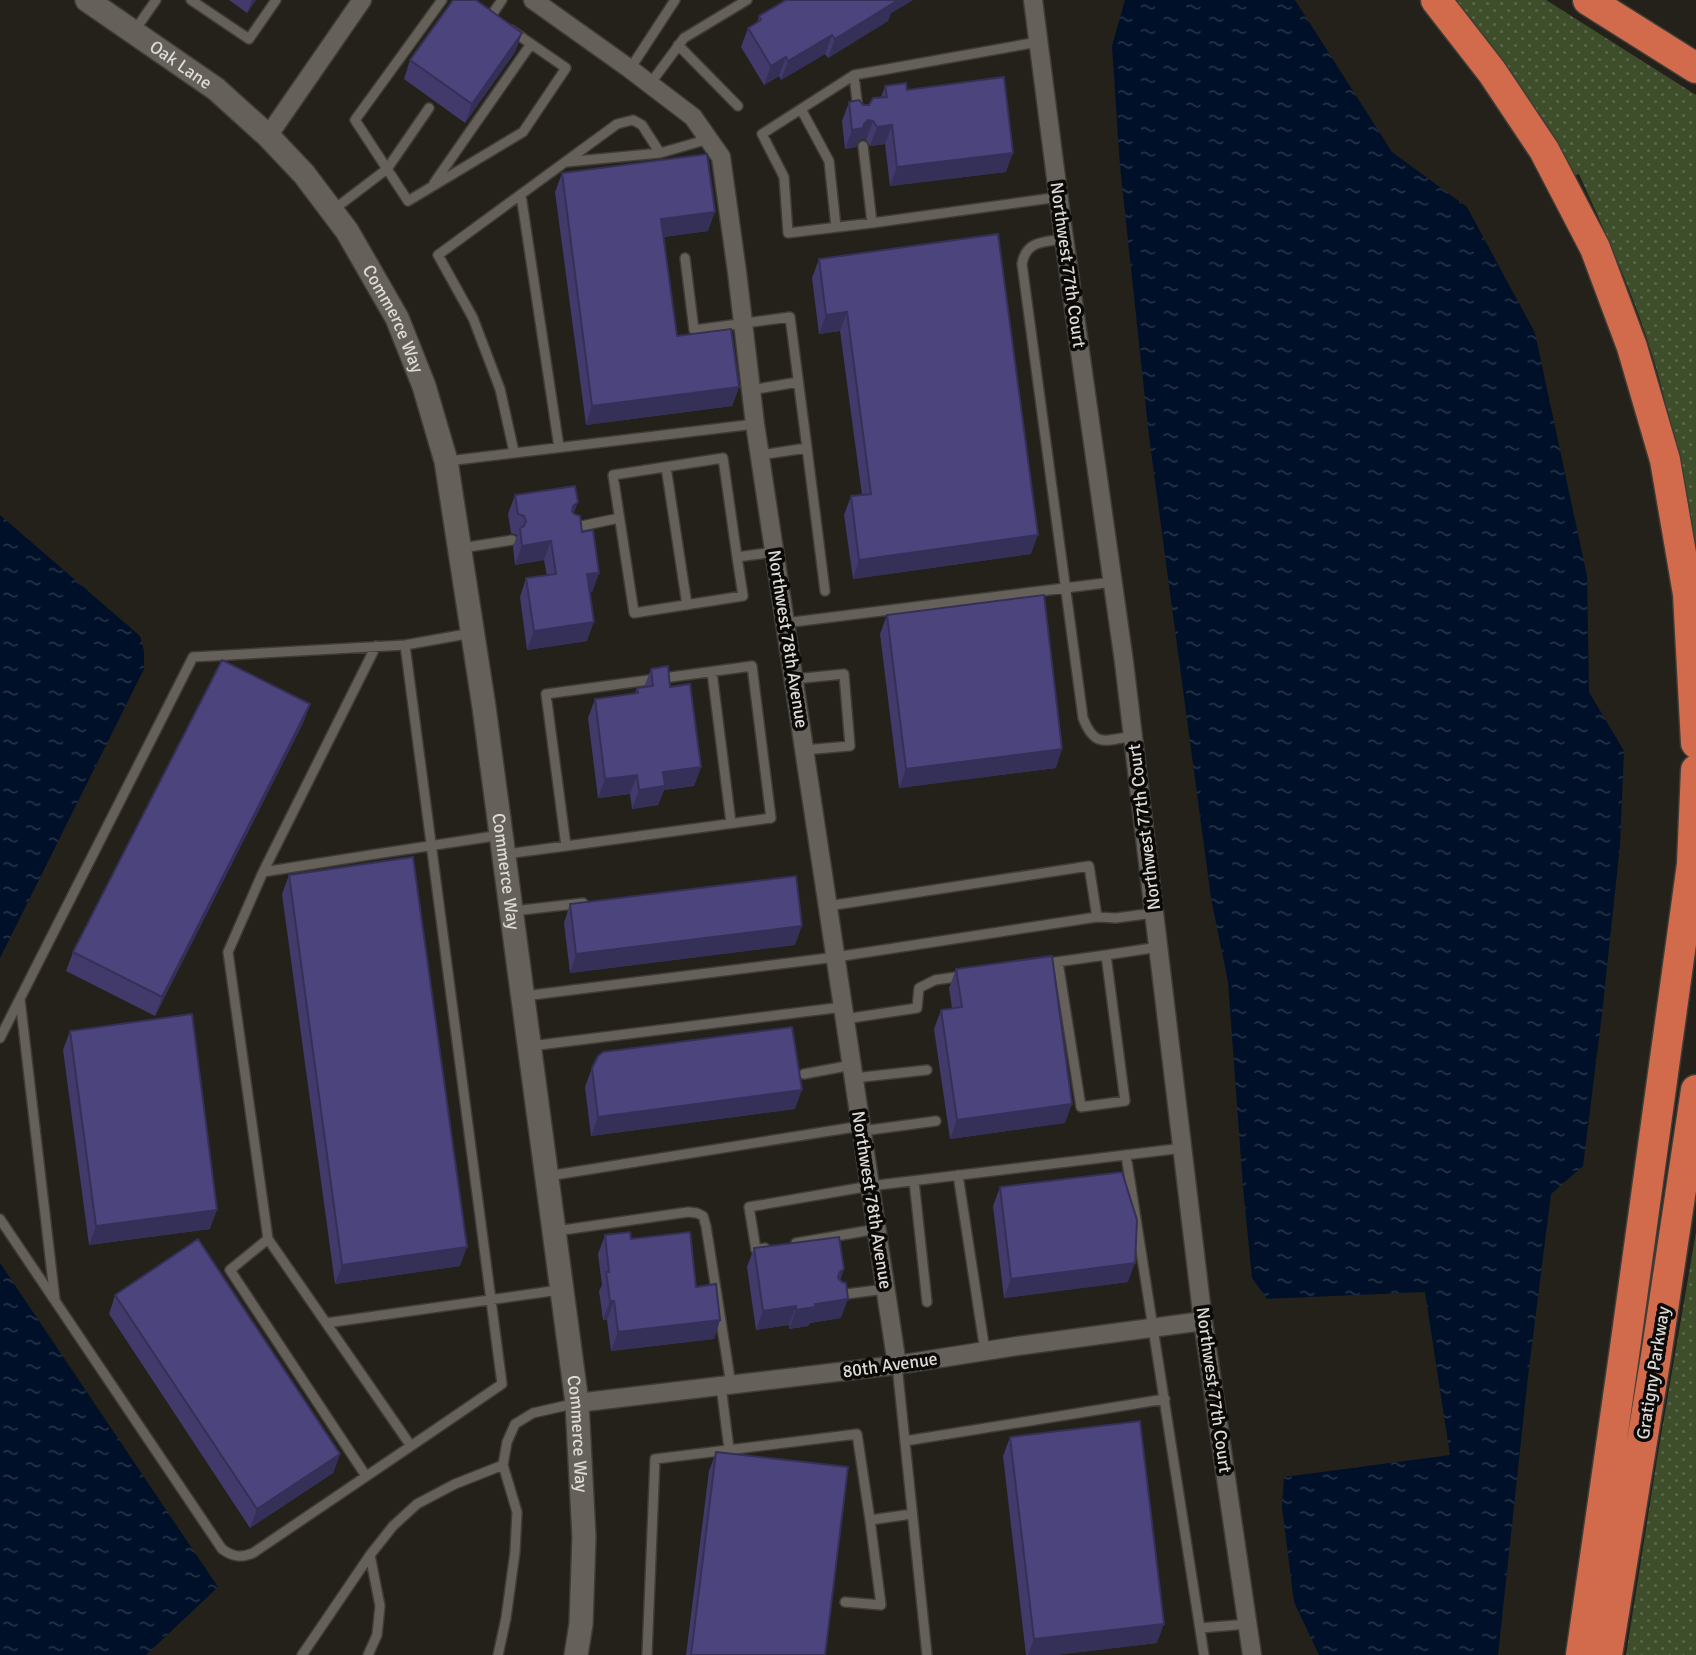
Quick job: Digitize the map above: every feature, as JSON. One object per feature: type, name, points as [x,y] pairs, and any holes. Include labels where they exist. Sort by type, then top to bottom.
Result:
[{"type":"highway","points":[[1436,0],[1492,72],[1544,150],[1595,248],[1632,347],[1665,460],[1688,594],[1696,743]]},
{"type":"highway","points":[[1588,0],[1696,68]]},
{"type":"highway","points":[[1623,0],[1696,47]]},
{"type":"highway","points":[[1581,1655],[1692,864],[1696,770]]},
{"type":"highway","name":"Gratigny Parkway","points":[[1607,1655],[1652,1383],[1696,1090]]},
{"type":"street","name":"Oak Lane","points":[[87,0],[216,89],[268,136]]},
{"type":"street","points":[[268,136],[362,0]]},
{"type":"street","name":"Northwest 78th Avenue","points":[[533,0],[693,117],[722,158],[755,424],[897,1365]]},
{"type":"street","name":"Northwest 77th Court","points":[[1033,0],[1133,736],[1203,1321],[1252,1655]]},
{"type":"street","name":"Commerce Way","points":[[268,136],[304,174],[333,211],[397,318],[424,386],[446,461],[484,707],[577,1403],[584,1538],[581,1624],[576,1655]]},
{"type":"street","name":"80th Avenue","points":[[577,1403],[897,1365],[1203,1321]]},
{"type":"lane","points":[[133,32],[156,0]]},
{"type":"lane","points":[[191,0],[249,39],[276,0]]},
{"type":"lane","points":[[442,0],[355,120],[408,201],[523,132],[566,68],[487,14],[502,0]]},
{"type":"lane","points":[[630,69],[675,0]]},
{"type":"lane","points":[[650,84],[684,38],[747,0]]},
{"type":"lane","points":[[1038,42],[854,75],[762,134],[784,177],[788,233],[1059,197]]},
{"type":"lane","points":[[431,188],[531,44]]},
{"type":"lane","points":[[678,45],[738,106]]},
{"type":"lane","points":[[854,75],[859,118]]},
{"type":"lane","points":[[333,211],[387,169],[429,108]]},
{"type":"lane","points":[[801,109],[829,161],[836,227]]},
{"type":"lane","points":[[514,453],[500,389],[473,318],[438,255],[617,124],[633,120],[642,125],[660,153]]},
{"type":"lane","points":[[566,162],[660,153],[709,139]]},
{"type":"lane","points":[[863,146],[872,223]]},
{"type":"lane","points":[[521,195],[559,447]]},
{"type":"lane","points":[[1064,239],[1032,246],[1023,256],[1022,264],[1083,718],[1087,728],[1101,741],[1133,736]]},
{"type":"lane","points":[[684,258],[694,330],[790,317],[825,591]]},
{"type":"lane","points":[[751,390],[798,383]]},
{"type":"lane","points":[[446,461],[755,424]]},
{"type":"lane","points":[[760,455],[807,448]]},
{"type":"lane","points":[[723,458],[743,596],[634,613],[613,475],[666,467],[723,458]]},
{"type":"lane","points":[[666,467],[687,605]]},
{"type":"lane","points":[[572,528],[619,518]]},
{"type":"lane","points":[[459,548],[512,540]]},
{"type":"lane","points":[[737,557],[774,552]]},
{"type":"lane","points":[[785,623],[1113,582]]},
{"type":"lane","points":[[0,1038],[193,657],[405,645],[472,633]]},
{"type":"lane","points":[[0,1219],[222,1549],[229,1554],[245,1556],[253,1553],[502,1384],[405,645]]},
{"type":"lane","points":[[376,646],[263,872],[228,952],[268,1239],[411,1446]]},
{"type":"lane","points":[[263,872],[430,846],[566,846],[771,818],[752,666],[546,694],[566,846]]},
{"type":"lane","points":[[712,672],[732,823]]},
{"type":"lane","points":[[794,679],[844,674],[850,746],[804,750]]},
{"type":"lane","points":[[828,906],[1089,866],[1097,917]]},
{"type":"lane","points":[[511,912],[594,902]]},
{"type":"lane","points":[[523,996],[836,957],[1097,917],[1116,918],[1154,913]]},
{"type":"lane","points":[[1031,966],[1158,947]]},
{"type":"lane","points":[[1058,962],[1082,1107],[1125,1101],[1106,955]]},
{"type":"lane","points":[[529,1047],[844,1013],[917,1008],[919,988],[935,980],[976,974]]},
{"type":"lane","points":[[20,999],[56,1302]]},
{"type":"lane","points":[[804,1074],[927,1070]]},
{"type":"lane","points":[[547,1176],[862,1128],[936,1121]]},
{"type":"lane","points":[[769,1248],[756,1250],[749,1207],[870,1186],[1183,1148]]},
{"type":"lane","points":[[1126,1155],[1204,1655]]},
{"type":"lane","points":[[958,1175],[985,1351]]},
{"type":"lane","points":[[914,1181],[927,1302]]},
{"type":"lane","points":[[554,1232],[688,1212],[703,1216],[726,1385],[729,1449]]},
{"type":"lane","points":[[783,1245],[877,1229]]},
{"type":"lane","points":[[268,1239],[230,1270],[366,1476]]},
{"type":"lane","points":[[838,1295],[886,1289]]},
{"type":"lane","points":[[326,1323],[562,1290]]},
{"type":"lane","points":[[897,1365],[927,1655]]},
{"type":"lane","points":[[905,1441],[1165,1399]]},
{"type":"lane","points":[[498,1655],[515,1552],[517,1511],[503,1465],[507,1442],[515,1424],[533,1413],[577,1403]]},
{"type":"lane","points":[[648,1655],[654,1459],[857,1434],[881,1605],[845,1602]]},
{"type":"lane","points":[[302,1655],[370,1555],[417,1504],[455,1484],[503,1465]]},
{"type":"lane","points":[[870,1520],[912,1514]]},
{"type":"lane","points":[[368,1655],[376,1635],[380,1606],[370,1555]]},
{"type":"lane","points":[[1200,1628],[1248,1624]]},
{"type":"green space","points":[[1449,0],[1546,0],[1696,95],[1696,603],[1669,419],[1655,365],[1626,282],[1579,174],[1573,176]]},
{"type":"green space","points":[[1696,1232],[1696,1655],[1626,1655],[1657,1459]]},
{"type":"water","points":[[1125,0],[1295,0],[1392,152],[1467,207],[1535,333],[1587,576],[1589,692],[1624,751],[1620,845],[1583,1166],[1551,1194],[1498,1655],[1319,1655],[1294,1602],[1282,1507],[1284,1477],[1450,1455],[1425,1292],[1267,1299],[1252,1278],[1228,982],[1211,898],[1149,436],[1120,166],[1112,46]]},
{"type":"water","points":[[0,515],[140,636],[144,651],[144,669],[0,958]]},
{"type":"water","points":[[0,1263],[218,1587],[146,1655],[0,1655]]},
{"type":"building","points":[[453,0],[476,0],[522,33],[472,104],[410,60]]},
{"type":"building","points":[[786,0],[895,2],[835,39],[832,35],[788,61],[786,57],[771,66],[748,28],[761,20],[759,16]]},
{"type":"building","points":[[1004,77],[1013,153],[897,167],[892,125],[877,127],[873,121],[868,120],[863,128],[852,130],[849,102],[859,100],[863,105],[869,105],[873,98],[887,97],[885,86],[906,83],[907,90]]},
{"type":"building","points":[[707,154],[715,212],[661,219],[677,336],[731,329],[739,387],[592,406],[562,173]]},
{"type":"building","points":[[998,234],[1038,535],[859,560],[851,496],[871,494],[847,312],[826,315],[819,259]]},
{"type":"building","points":[[575,486],[578,502],[572,511],[580,516],[582,532],[593,530],[599,573],[587,574],[594,622],[534,631],[526,578],[556,574],[551,541],[522,546],[520,528],[526,521],[524,516],[518,514],[515,495]]},
{"type":"building","points":[[1044,595],[1062,749],[906,769],[887,615]]},
{"type":"building","points":[[222,660],[310,704],[162,997],[73,952]]},
{"type":"building","points":[[668,666],[670,687],[690,684],[701,767],[663,772],[665,786],[639,790],[637,775],[605,779],[595,699],[638,693],[637,688],[653,686],[651,669]]},
{"type":"building","points":[[413,857],[467,1247],[342,1265],[289,875]]},
{"type":"building","points":[[796,876],[802,926],[576,954],[570,904]]},
{"type":"building","points":[[1052,956],[1072,1104],[957,1120],[941,1010],[962,1007],[956,969]]},
{"type":"building","points":[[192,1014],[217,1210],[96,1226],[70,1031]]},
{"type":"building","points":[[792,1027],[802,1090],[598,1117],[592,1068],[603,1052]]},
{"type":"building","points":[[1122,1172],[1137,1220],[1135,1263],[1011,1279],[1000,1187]]},
{"type":"building","points":[[630,1232],[631,1239],[690,1232],[696,1287],[716,1284],[720,1320],[618,1332],[614,1301],[610,1301],[606,1272],[609,1272],[605,1235]]},
{"type":"building","points":[[839,1237],[844,1269],[838,1278],[846,1283],[848,1299],[796,1310],[796,1306],[763,1311],[754,1248]]},
{"type":"building","points":[[198,1239],[340,1454],[257,1509],[115,1295]]},
{"type":"building","points":[[1140,1421],[1164,1624],[1034,1639],[1010,1437]]},
{"type":"building","points":[[716,1452],[848,1467],[825,1655],[691,1655]]}]
